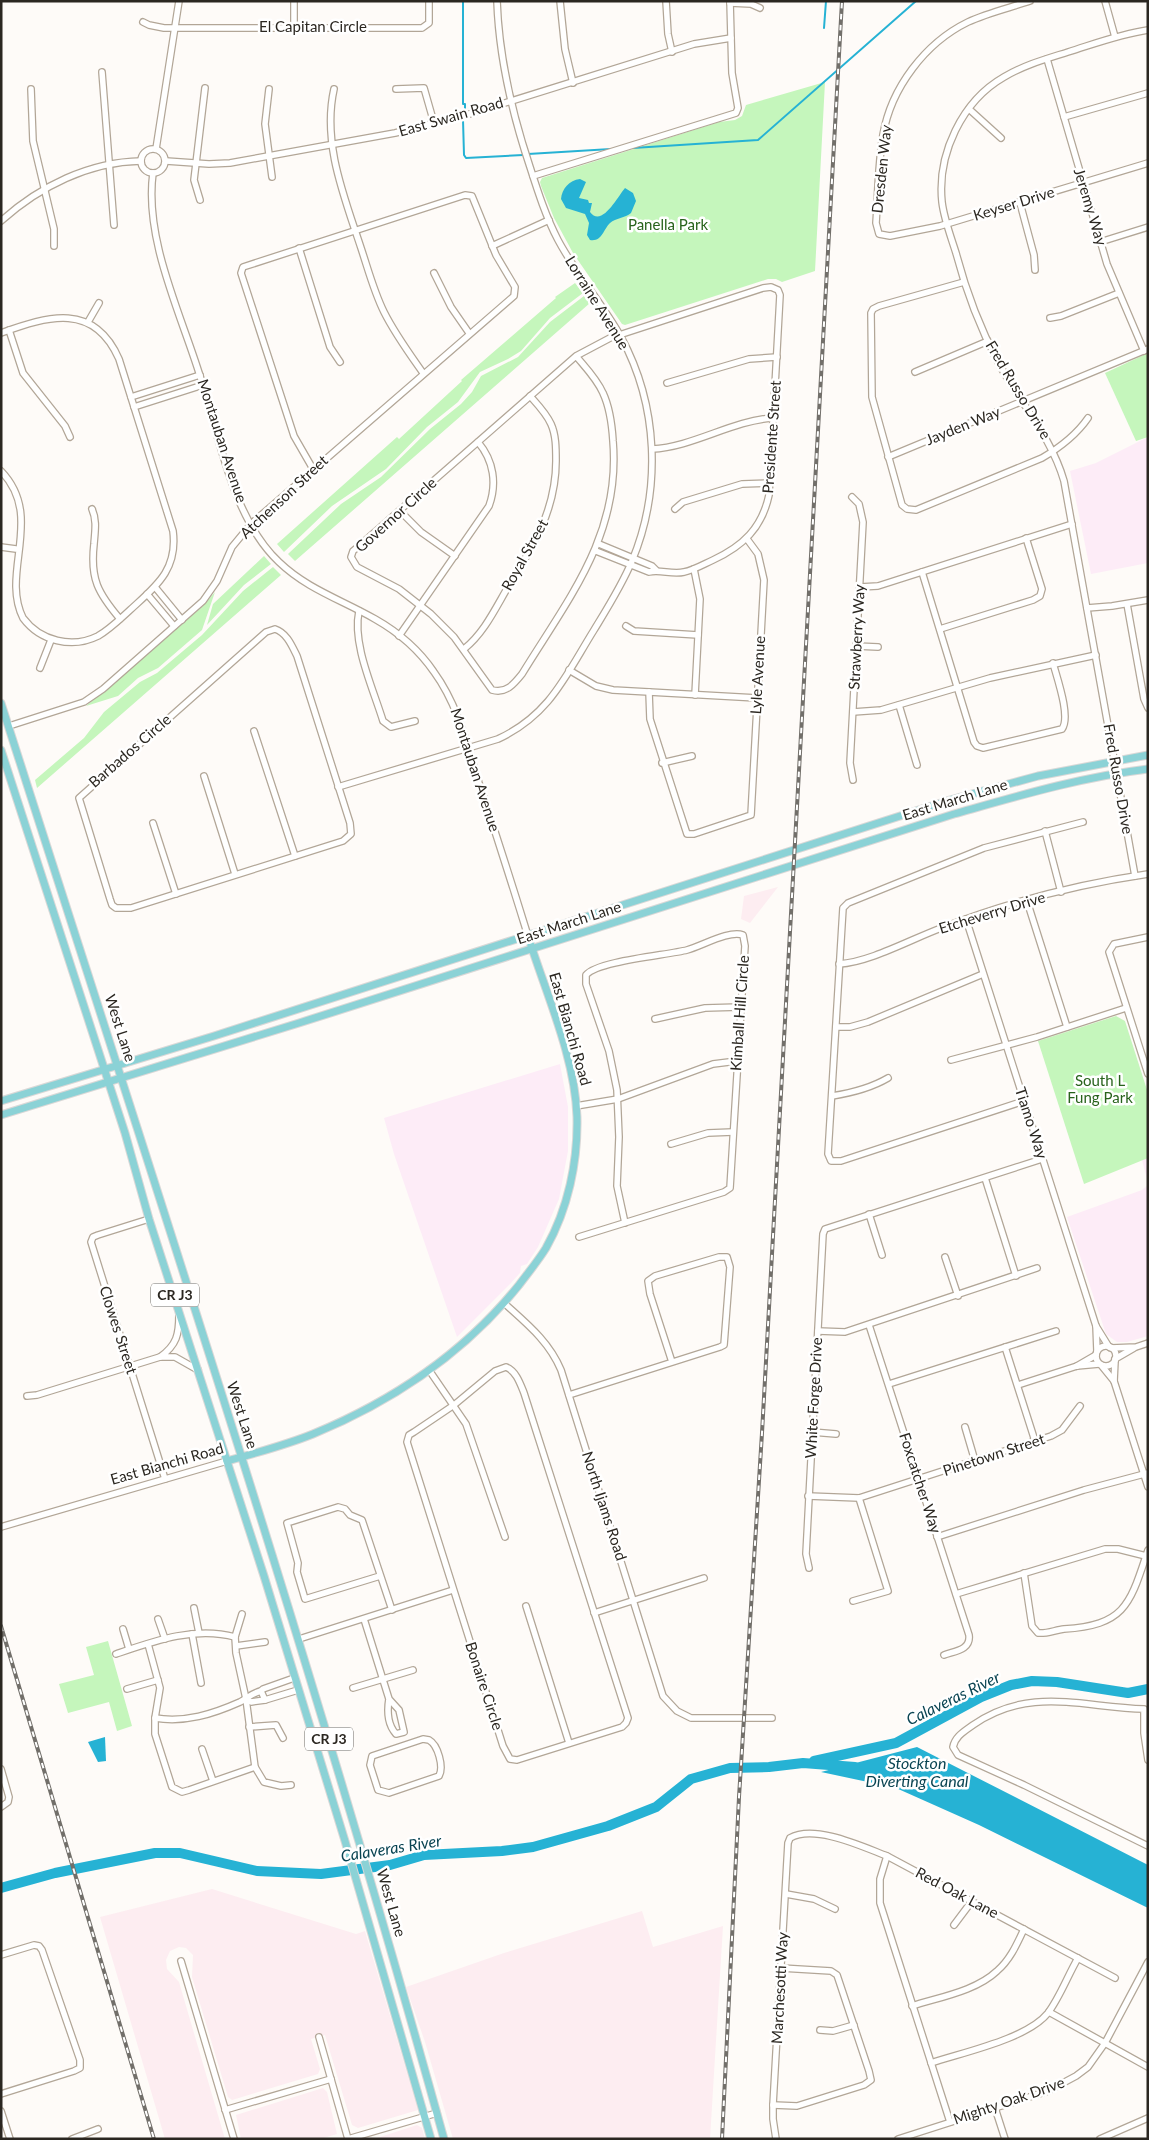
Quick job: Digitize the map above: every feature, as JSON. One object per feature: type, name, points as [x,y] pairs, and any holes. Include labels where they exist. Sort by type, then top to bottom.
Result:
[{"type":"main road","name":"West Lane","points":[[1,703],[118,1065],[299,1639],[380,1911],[444,2139]]},
{"type":"main road","name":"West Lane","points":[[1,750],[103,1070],[125,1133],[149,1219],[264,1576],[345,1842],[431,2139]]},
{"type":"main road","name":"East March Lane","points":[[1,1101],[528,936],[959,798],[1038,776],[1148,755]]},
{"type":"main road","name":"East March Lane","points":[[1,1116],[954,814],[1039,790],[1116,773],[1148,769]]},
{"type":"main road","name":"East Bianchi Road","points":[[227,1461],[311,1435],[383,1400],[430,1370],[466,1340],[504,1303],[537,1262],[550,1240],[562,1212],[576,1150],[576,1106],[567,1056],[528,936]]},
{"type":"main road","points":[[380,1961],[388,1972],[393,1986],[400,1987]]},
{"type":"main road","points":[[393,2006],[398,2006],[402,2010],[408,2029],[415,2041]]},
{"type":"street","points":[[156,149],[179,1]]},
{"type":"street","points":[[294,1],[294,27]]},
{"type":"street","name":"El Capitan Circle","points":[[143,22],[155,27],[422,28],[428,25],[430,19],[429,1]]},
{"type":"street","name":"Lorraine Avenue","points":[[468,747],[498,739],[531,720],[547,704],[616,595],[631,565],[647,512],[651,478],[652,449],[648,416],[642,390],[631,359],[619,334],[567,256],[549,220],[533,176],[510,101],[499,43],[497,1]]},
{"type":"street","points":[[560,1],[565,49],[573,83]]},
{"type":"street","points":[[666,1],[668,34],[672,52]]},
{"type":"street","name":"Dresden Way","points":[[879,234],[876,223],[883,134],[889,111],[901,84],[926,53],[957,28],[979,17],[1030,1]]},
{"type":"street","points":[[1105,1],[1115,37]]},
{"type":"street","points":[[533,176],[733,114],[738,108],[733,87],[730,2],[751,4],[760,8]]},
{"type":"street","name":"Fred Russo Drive","points":[[1135,876],[1064,481],[1054,452],[1023,401],[1010,384],[988,342],[964,282],[947,224],[941,193],[945,160],[957,128],[969,109],[983,93],[999,80],[1022,67],[1115,37],[1148,30]]},
{"type":"street","name":"East Swain Road","points":[[166,161],[225,163],[372,138],[434,124],[707,41],[731,38]]},
{"type":"street","name":"Jeremy Way","points":[[1047,59],[1100,242],[1119,293],[1146,350]]},
{"type":"street","points":[[102,72],[114,226]]},
{"type":"street","points":[[200,200],[194,180],[205,88]]},
{"type":"street","points":[[396,89],[424,88],[434,124]]},
{"type":"street","points":[[31,89],[33,141],[54,229],[54,246]]},
{"type":"street","points":[[269,89],[264,124],[272,177]]},
{"type":"street","points":[[334,89],[330,114],[332,145],[337,170],[355,230],[383,311],[405,349],[423,373]]},
{"type":"street","points":[[1064,117],[1148,93]]},
{"type":"street","points":[[969,109],[1001,138]]},
{"type":"street","points":[[156,149],[163,154],[166,161],[163,168],[153,173],[146,171],[141,161],[144,153],[156,149]]},
{"type":"street","points":[[1,221],[44,189],[73,175],[109,164],[141,161]]},
{"type":"street","name":"Keyser Drive","points":[[879,234],[885,236],[900,234],[947,224],[1148,163]]},
{"type":"street","name":"Montauban Avenue","points":[[153,173],[152,194],[155,226],[165,270],[234,485],[251,524],[269,551],[289,571],[319,592],[359,611],[400,636],[422,658],[441,682],[454,706],[528,936]]},
{"type":"street","points":[[313,469],[294,436],[241,273],[245,265],[465,195],[472,196],[492,246],[549,220]]},
{"type":"street","points":[[1020,203],[1034,255],[1035,270]]},
{"type":"street","points":[[1100,242],[1148,227]]},
{"type":"street","name":"Atchenson Street","points":[[8,726],[90,699],[182,620],[212,589],[232,547],[251,524],[469,332],[512,298],[515,293],[514,287],[492,246]]},
{"type":"street","points":[[299,248],[330,347],[340,362]]},
{"type":"street","points":[[434,273],[451,307],[469,332]]},
{"type":"street","points":[[964,282],[873,309],[871,314],[870,381],[875,412],[900,499],[907,509],[916,510],[1054,452],[1088,418]]},
{"type":"street","name":"Presidente Street","points":[[619,334],[763,288],[771,287],[778,290],[780,296],[770,483],[764,514],[747,539],[725,554],[694,568],[673,573],[656,570],[649,572],[631,565]]},
{"type":"street","points":[[1050,318],[1061,316],[1119,293]]},
{"type":"street","points":[[88,322],[99,302]]},
{"type":"street","points":[[1,333],[56,317],[74,318],[88,322],[105,336],[116,350],[171,525],[174,539],[173,556],[168,570],[155,587],[107,630],[88,640],[68,642],[51,640],[29,624],[16,604],[12,578],[20,522],[20,505],[13,485],[1,471]]},
{"type":"street","points":[[9,330],[26,377],[65,426],[70,436]]},
{"type":"street","points":[[576,356],[599,342],[619,334]]},
{"type":"street","points":[[915,372],[988,342]]},
{"type":"street","name":"Jayden Way","points":[[888,457],[1146,350]]},
{"type":"street","name":"Governor Circle","points":[[576,356],[603,392],[612,432],[614,462],[612,494],[596,550],[522,674],[504,691],[492,690],[464,649],[444,625],[422,605],[399,589],[357,567],[351,557],[353,551],[576,356]]},
{"type":"street","points":[[667,383],[749,358],[777,357]]},
{"type":"street","points":[[131,397],[200,375]]},
{"type":"street","points":[[134,407],[203,385]]},
{"type":"street","name":"Royal Street","points":[[464,649],[482,630],[531,550],[544,526],[551,502],[556,467],[555,437],[545,414],[530,396]]},
{"type":"street","points":[[652,449],[672,446],[754,420],[772,418]]},
{"type":"street","points":[[400,636],[485,514],[493,493],[493,477],[490,462],[478,442]]},
{"type":"street","points":[[675,509],[683,502],[742,484],[770,483]]},
{"type":"street","name":"Strawberry Way","points":[[852,497],[858,504],[863,522],[850,763],[852,780]]},
{"type":"street","points":[[92,509],[95,525],[92,556],[94,578],[102,596],[120,619]]},
{"type":"street","points":[[400,510],[421,532],[455,556]]},
{"type":"street","points":[[860,586],[878,586],[1072,524]]},
{"type":"street","points":[[940,629],[1033,600],[1040,596],[1042,589],[1026,538]]},
{"type":"street","name":"Lyle Avenue","points":[[662,763],[687,834],[694,834],[751,815],[764,580],[758,554],[747,539]]},
{"type":"street","points":[[599,544],[634,558]]},
{"type":"street","points":[[1,547],[16,550]]},
{"type":"street","points":[[596,550],[631,565]]},
{"type":"street","name":"Presidente Street","points":[[634,558],[652,566],[656,570]]},
{"type":"street","points":[[694,568],[700,599],[695,695]]},
{"type":"street","points":[[922,572],[974,742],[977,746],[984,748],[1062,729],[1065,725],[1066,715],[1053,663]]},
{"type":"street","points":[[155,587],[182,620]]},
{"type":"street","points":[[147,594],[174,626]]},
{"type":"street","points":[[1087,608],[1148,600]]},
{"type":"street","points":[[1127,604],[1144,699],[1148,708]]},
{"type":"street","points":[[359,611],[357,626],[359,641],[383,720],[392,727],[415,721]]},
{"type":"street","points":[[626,626],[634,631],[698,635]]},
{"type":"street","name":"Barbados Circle","points":[[269,630],[280,631],[294,648],[338,787],[350,823],[351,834],[343,841],[123,909],[112,905],[79,798],[269,630]]},
{"type":"street","points":[[40,668],[51,640]]},
{"type":"street","points":[[856,646],[878,647]]},
{"type":"street","points":[[853,712],[875,711],[958,687],[1053,663],[1096,655]]},
{"type":"street","points":[[569,670],[587,681],[604,688],[756,698]]},
{"type":"street","points":[[649,692],[650,719],[662,763],[692,756]]},
{"type":"street","points":[[899,705],[917,765]]},
{"type":"street","points":[[254,731],[295,856]]},
{"type":"street","points":[[338,787],[468,747]]},
{"type":"street","points":[[204,776],[235,874]]},
{"type":"street","points":[[1024,1101],[841,1161],[831,1160],[828,1154],[843,906],[960,856],[1083,822]]},
{"type":"street","points":[[153,823],[176,894]]},
{"type":"street","points":[[1045,831],[1061,892]]},
{"type":"street","name":"Etcheverry Drive","points":[[840,964],[860,960],[966,919],[1027,901],[1148,874]]},
{"type":"street","points":[[1027,901],[1067,1027]]},
{"type":"street","name":"Tiamo Way","points":[[966,919],[1096,1326],[1110,1348]]},
{"type":"street","name":"Kimball Hill Circle","points":[[738,933],[743,935],[745,940],[737,1061],[731,1184],[728,1191],[625,1223],[617,1186],[618,1099],[609,1051],[586,984],[585,979],[589,972],[637,959],[688,950],[738,933]]},
{"type":"street","points":[[1148,938],[1118,943],[1110,948],[1110,956],[1148,1074]]},
{"type":"street","points":[[836,1027],[850,1027],[868,1022],[983,974]]},
{"type":"street","points":[[655,1019],[705,1008],[740,1007]]},
{"type":"street","points":[[951,1060],[1126,1008]]},
{"type":"street","points":[[576,1106],[618,1099],[713,1064],[737,1061]]},
{"type":"street","points":[[832,1096],[846,1094],[888,1078]]},
{"type":"street","points":[[671,1144],[708,1133],[733,1132]]},
{"type":"street","points":[[882,1255],[869,1214],[1042,1159]]},
{"type":"street","points":[[984,1178],[1016,1276]]},
{"type":"street","name":"White Forge Drive","points":[[809,1568],[806,1554],[808,1496],[823,1234],[825,1229],[869,1214]]},
{"type":"street","name":"Clowes Street","points":[[149,1219],[98,1235],[91,1242],[165,1479]]},
{"type":"street","points":[[579,1237],[625,1223]]},
{"type":"street","points":[[569,1395],[672,1362],[724,1345],[730,1267],[727,1257],[719,1256],[655,1276],[648,1281],[650,1294],[672,1362]]},
{"type":"street","points":[[945,1257],[958,1296]]},
{"type":"street","points":[[818,1331],[845,1332],[958,1296],[1037,1268]]},
{"type":"street","name":"North Ijams Road","points":[[504,1303],[547,1344],[558,1362],[663,1696],[672,1707],[688,1717],[699,1719],[772,1718]]},
{"type":"street","points":[[160,1357],[175,1344],[179,1334],[178,1308]]},
{"type":"street","name":"Foxcatcher Way","points":[[869,1325],[969,1635],[969,1642],[966,1647],[944,1655]]},
{"type":"street","name":"Tiamo Way","points":[[1096,1326],[1096,1353]]},
{"type":"street","points":[[888,1384],[1056,1331]]},
{"type":"street","points":[[1018,1385],[1077,1366],[1110,1366],[1115,1360],[1136,1347],[1148,1343]]},
{"type":"street","points":[[1005,1347],[1035,1441]]},
{"type":"street","points":[[1077,1366],[1104,1347],[1136,1347]]},
{"type":"street","points":[[1110,1348],[1115,1354],[1114,1381],[1146,1474],[1148,1487]]},
{"type":"street","points":[[1096,1353],[1100,1365],[1114,1381]]},
{"type":"street","points":[[27,1396],[37,1395],[160,1357],[175,1357],[198,1370]]},
{"type":"street","name":"Bonaire Circle","points":[[500,1368],[511,1369],[524,1393],[628,1718],[626,1723],[622,1727],[517,1760],[510,1759],[506,1754],[453,1590],[407,1442],[410,1435],[454,1405],[500,1368]]},
{"type":"street","points":[[430,1370],[466,1424],[504,1537]]},
{"type":"street","name":"Pinetown Street","points":[[808,1496],[859,1498],[1051,1436],[1062,1430],[1080,1406]]},
{"type":"street","points":[[965,1427],[975,1461]]},
{"type":"street","points":[[812,1432],[836,1434]]},
{"type":"street","name":"East Bianchi Road","points":[[1,1527],[227,1461]]},
{"type":"street","points":[[937,1537],[1084,1490],[1146,1474]]},
{"type":"street","points":[[854,1602],[888,1592],[859,1498]]},
{"type":"street","points":[[380,1576],[305,1599],[297,1572],[298,1563],[287,1524],[342,1506],[350,1515],[362,1520],[392,1610]]},
{"type":"street","points":[[956,1594],[1024,1573],[1105,1549],[1147,1553],[1132,1596],[1124,1607],[1114,1617],[1093,1627],[1038,1633],[1032,1626],[1024,1573]]},
{"type":"street","points":[[594,1612],[704,1578]]},
{"type":"street","points":[[299,1639],[453,1590]]},
{"type":"street","points":[[526,1606],[569,1743]]},
{"type":"street","points":[[194,1608],[199,1633]]},
{"type":"street","points":[[242,1614],[235,1637],[237,1660],[246,1699],[255,1767],[264,1782],[281,1786],[291,1785]]},
{"type":"street","points":[[158,1618],[165,1638]]},
{"type":"street","points":[[364,1619],[389,1699],[388,1715],[392,1729],[396,1734],[398,1747]]},
{"type":"street","points":[[123,1629],[129,1649]]},
{"type":"street","points":[[116,1654],[165,1638],[199,1633],[235,1637]]},
{"type":"street","points":[[192,1634],[201,1683]]},
{"type":"street","points":[[236,1646],[265,1642]]},
{"type":"street","points":[[148,1644],[158,1680],[159,1697],[155,1718],[155,1734],[170,1783],[176,1790],[189,1790],[255,1767]]},
{"type":"street","points":[[353,1688],[412,1670]]},
{"type":"street","points":[[155,1718],[181,1720],[195,1718],[294,1678]]},
{"type":"street","points":[[127,1690],[158,1680]]},
{"type":"street","points":[[246,1699],[251,1702],[265,1700],[298,1690]]},
{"type":"street","points":[[261,1691],[265,1700]]},
{"type":"street","points":[[389,1699],[399,1710],[404,1732],[412,1743]]},
{"type":"street","points":[[1148,1760],[1144,1733],[1144,1709],[1049,1701],[1024,1703],[996,1711],[964,1732],[955,1740],[953,1747],[958,1755],[1148,1846]]},
{"type":"street","points":[[249,1727],[276,1724],[283,1738]]},
{"type":"street","points":[[396,1734],[404,1732]]},
{"type":"street","points":[[426,1739],[433,1742],[442,1766],[437,1778],[389,1793],[381,1792],[376,1788],[370,1758],[376,1754],[398,1747],[426,1739]]},
{"type":"street","points":[[202,1749],[213,1781]]},
{"type":"street","points":[[1,1769],[9,1797],[8,1802],[1,1807]]},
{"type":"street","name":"Red Oak Lane","points":[[790,1838],[807,1834],[825,1836],[855,1844],[887,1856],[1115,1978]]},
{"type":"street","name":"Marchesotti Way","points":[[776,2139],[773,2105],[788,1843],[790,1838]]},
{"type":"street","points":[[887,1856],[880,1879],[880,1903],[950,2122]]},
{"type":"street","points":[[786,1894],[814,1899],[835,1909]]},
{"type":"street","points":[[954,1925],[972,1901]]},
{"type":"street","points":[[912,2006],[984,1981],[998,1971],[1011,1955],[1024,1929]]},
{"type":"street","points":[[1,1955],[34,1945],[39,1946],[42,1950],[80,2060],[80,2068],[1,2094]]},
{"type":"street","points":[[931,2063],[1022,2033],[1038,2022],[1049,2012],[1078,1958]]},
{"type":"street","points":[[181,1961],[234,2139]]},
{"type":"street","name":"Mighty Oak Drive","points":[[898,2139],[1062,2085],[1088,2067],[1104,2043],[1148,1962]]},
{"type":"street","points":[[773,2105],[797,2106],[868,2084],[871,2076],[839,1978],[835,1972],[781,1968]]},
{"type":"street","points":[[1049,2012],[1148,2067]]},
{"type":"street","points":[[820,2030],[834,2031],[854,2025]]},
{"type":"street","points":[[319,2037],[348,2139],[437,2113]]},
{"type":"street","points":[[225,2110],[331,2079]]},
{"type":"street","points":[[994,2108],[1005,2139]]},
{"type":"street","points":[[1,2111],[10,2139]]},
{"type":"street","points":[[1100,2139],[1148,2118]]},
{"type":"street","points":[[72,2139],[98,2128]]},
{"type":"shaded area","points":[[1148,437],[1148,563],[1091,574],[1070,471],[1096,463]]},
{"type":"shaded area","points":[[778,887],[750,923],[741,919],[744,896]]},
{"type":"shaded area","points":[[560,1064],[568,1107],[568,1151],[559,1199],[538,1247],[527,1264],[521,1266],[520,1273],[457,1337],[394,1154],[384,1118]]},
{"type":"shaded area","points":[[1148,1158],[1148,1336],[1127,1342],[1117,1342],[1106,1334],[1067,1217],[1142,1190],[1147,1186],[1147,1179],[1142,1160]]},
{"type":"shaded area","points":[[212,1889],[356,1934],[365,1931],[418,2110],[358,2128],[352,2125],[325,2035],[311,2039],[320,2069],[318,2074],[232,2100],[228,2097],[192,1977],[193,1955],[186,1948],[179,1947],[170,1951],[166,1960],[167,1969],[179,1982],[225,2139],[165,2139],[100,1917]]},
{"type":"shaded area","points":[[642,1911],[653,1947],[723,1926],[710,2139],[453,2139],[425,2042],[406,1987],[504,1953]]},
{"type":"shaded area","points":[[323,2088],[327,2092],[337,2134],[320,2139],[241,2139],[236,2115]]},
{"type":"shaded area","points":[[417,2125],[422,2128],[425,2139],[374,2139]]},
{"type":"green space","name":"Panella Park","points":[[825,82],[815,271],[782,282],[776,279],[768,279],[625,325],[622,324],[573,253],[554,218],[541,186],[542,178],[719,122],[735,120],[742,116],[746,105]]},
{"type":"green space","points":[[575,283],[583,293],[550,318],[521,351],[480,372],[458,402],[427,427],[386,469],[332,506],[284,552],[277,544],[397,437],[399,439],[461,380],[555,297]]},
{"type":"green space","points":[[584,296],[590,303],[295,561],[288,554],[341,504],[381,477],[430,429],[461,404],[472,392],[481,376],[518,357],[550,322]]},
{"type":"green space","points":[[1148,353],[1148,437],[1136,441],[1105,373]]},
{"type":"green space","points":[[264,556],[271,564],[244,585],[207,625],[213,604]]},
{"type":"green space","points":[[273,567],[281,575],[37,788],[35,780],[84,738],[104,712],[140,682],[157,673],[202,635],[243,591]]},
{"type":"green space","points":[[215,592],[202,630],[158,668],[138,678],[118,696],[86,706],[203,606]]},
{"type":"green space","name":"South L Fung Park","points":[[1116,1016],[1125,1021],[1148,1093],[1148,1158],[1084,1184],[1038,1041]]},
{"type":"green space","points":[[108,1641],[132,1726],[117,1731],[109,1702],[68,1713],[59,1684],[94,1675],[86,1647]]},
{"type":"water","points":[[580,179],[586,182],[579,198],[592,203],[590,212],[595,216],[605,214],[625,188],[633,193],[636,201],[631,213],[610,223],[600,237],[594,240],[590,240],[587,235],[589,223],[585,214],[566,208],[561,199],[567,186],[573,181]]},
{"type":"water","points":[[105,1737],[106,1761],[98,1762],[88,1742]]},
{"type":"water","name":"Stockton Diverting Canal","points":[[917,1747],[1148,1865],[1148,1908],[979,1825],[896,1788],[821,1772]]},
{"type":"waterway","points":[[463,1],[463,104],[465,104],[465,113]]},
{"type":"waterway","points":[[824,28],[826,1]]},
{"type":"waterway","points":[[633,148],[758,140],[916,1]]},
{"type":"waterway","points":[[465,118],[463,120],[464,155],[466,158],[523,155]]},
{"type":"waterway","points":[[528,154],[611,149]]},
{"type":"waterway","name":"Calaveras River","points":[[814,1761],[896,1743],[981,1697],[1011,1685],[1032,1681],[1057,1682],[1128,1693],[1148,1689]]},
{"type":"waterway","name":"Calaveras River","points":[[1,1888],[55,1873],[155,1853],[180,1853],[257,1871],[321,1874],[390,1865],[424,1855],[502,1851],[533,1847],[608,1826],[656,1807],[691,1779],[730,1768],[769,1767],[803,1763],[855,1767]]},
{"type":"railway","points":[[722,2139],[739,1797],[762,1433],[842,1]]},
{"type":"railway","points":[[1,1626],[154,2139]]}]
